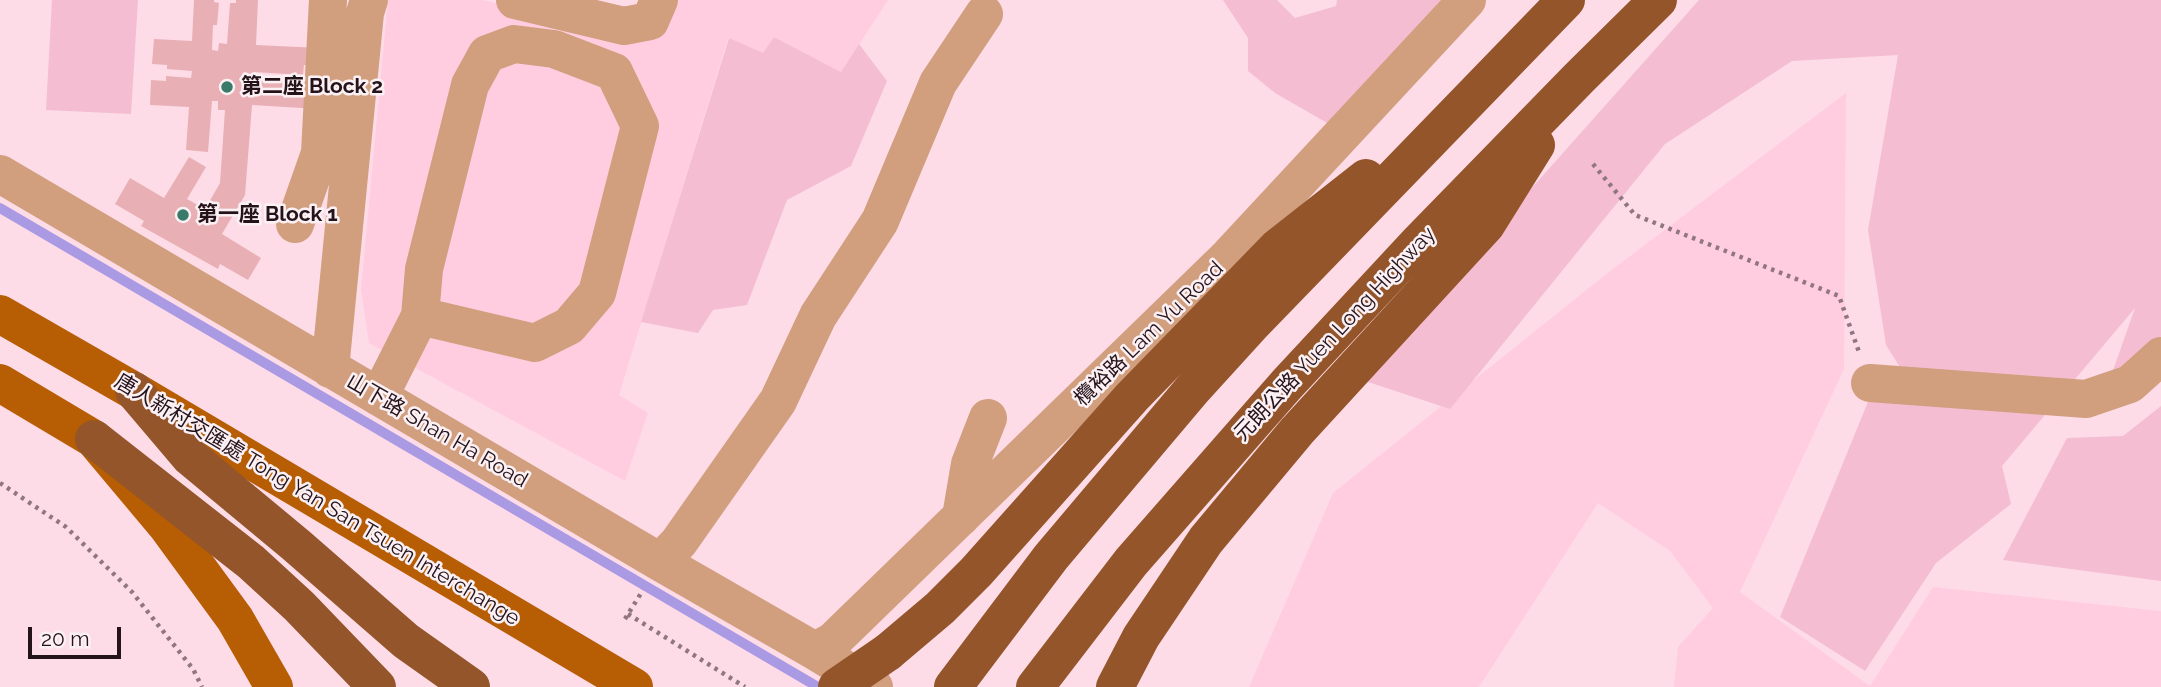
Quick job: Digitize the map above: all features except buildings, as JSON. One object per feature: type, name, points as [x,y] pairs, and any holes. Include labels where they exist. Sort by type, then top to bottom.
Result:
[{"type":"highway","points":[[953,687],[1051,557],[1192,390],[1253,323],[1566,0]]},
{"type":"highway","name":"元朗公路 Yuen Long Highway","points":[[1035,687],[1130,562],[1196,485],[1420,241],[1658,0]]},
{"type":"highway","points":[[1115,687],[1142,637],[1206,540],[1297,431],[1486,225],[1579,78]]},
{"type":"highway","points":[[837,687],[888,652],[940,608],[976,572],[1132,397],[1277,247],[1483,85]]},
{"type":"highway","points":[[134,391],[190,457],[406,641],[471,687]]},
{"type":"highway","points":[[94,439],[251,562],[377,687]]},
{"type":"main road","name":"唐人新村交匯處 Tong Yan San Tsuen Interchange","points":[[0,314],[634,687]]},
{"type":"main road","points":[[0,383],[94,439],[167,526],[235,619],[274,687]]},
{"type":"street","points":[[295,224],[320,153],[328,0]]},
{"type":"street","points":[[330,369],[365,13],[369,0]]},
{"type":"street","points":[[515,0],[624,26],[650,22],[659,0]]},
{"type":"street","name":"欖裕路 Lam Yu Road","points":[[815,651],[833,641],[1229,256],[1467,0]]},
{"type":"street","points":[[660,562],[679,542],[778,401],[818,316],[880,221],[938,83],[984,14]]},
{"type":"street","points":[[379,397],[420,316],[424,269],[470,85],[487,54],[514,44],[554,49],[614,72],[640,126],[597,293],[569,326],[535,343],[420,316]]},
{"type":"street","name":"山下路 Shan Ha Road","points":[[0,174],[874,687]]},
{"type":"street","points":[[1870,383],[2086,399],[2130,384],[2161,356]]},
{"type":"street","points":[[961,517],[970,464],[988,418]]},
{"type":"path","points":[[1593,164],[1635,215],[1839,296],[1870,383]]},
{"type":"path","points":[[0,483],[66,527],[132,592],[194,669],[202,687]]},
{"type":"path","points":[[635,602],[626,617],[745,687]]},
{"type":"shaded area","points":[[52,0],[138,0],[131,114],[46,110]]},
{"type":"shaded area","points":[[388,0],[481,0],[559,15],[671,0],[888,0],[841,72],[774,37],[763,54],[728,38],[619,395],[648,413],[625,481],[369,343],[361,289]]},
{"type":"shaded area","points":[[1223,0],[1277,0],[1295,18],[1336,6],[1337,0],[1446,0],[1329,124],[1275,93],[1248,71],[1248,38]]},
{"type":"shaded area","points":[[1699,0],[2161,0],[2161,339],[2110,379],[2135,308],[2002,466],[2011,504],[1936,563],[1865,671],[1780,617],[1881,370],[1908,380],[1886,345],[1868,230],[1898,55],[1792,61],[1665,144],[1450,409],[1365,381]]},
{"type":"shaded area","points":[[774,37],[841,72],[859,44],[887,81],[851,166],[787,200],[747,305],[713,310],[698,333],[641,322],[729,38],[763,53]]},
{"type":"shaded area","points":[[1846,93],[1844,369],[1740,592],[1870,686],[1933,587],[2161,611],[2161,687],[1674,687],[1678,647],[1713,608],[1670,551],[1598,503],[1479,687],[1249,687],[1333,493],[1605,275]]},
{"type":"shaded area","points":[[2161,406],[2161,581],[2003,560],[2067,438],[2123,436]]},
{"type":"waterway","points":[[0,208],[818,687]]},
{"type":"place","name":"第二座 Block 2","points":[[227,87]]},
{"type":"place","name":"第一座 Block 1","points":[[183,215]]}]
